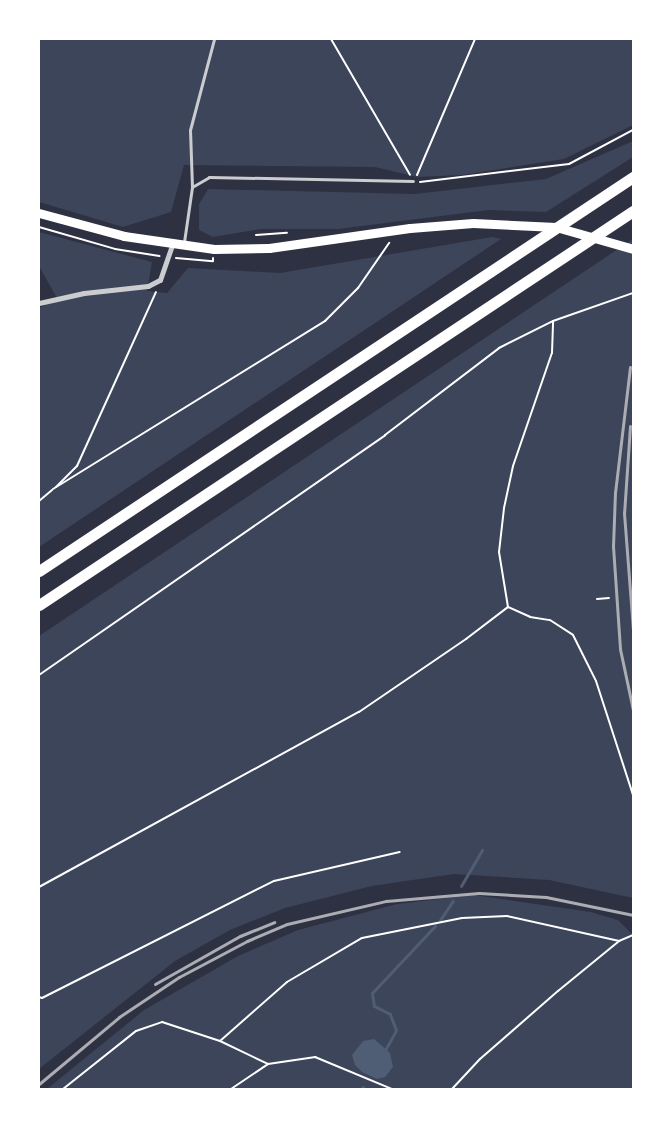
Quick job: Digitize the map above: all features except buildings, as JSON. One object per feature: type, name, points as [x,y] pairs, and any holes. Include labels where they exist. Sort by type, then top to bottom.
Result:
[{"type":"highway","points":[[39,571],[633,177]]},
{"type":"highway","points":[[39,605],[633,211]]},
{"type":"main road","points":[[39,213],[101,231],[172,245],[269,248],[433,225],[487,223],[556,227],[633,249]]},
{"type":"street","points":[[39,303],[84,293],[148,286],[160,280],[170,257],[172,245]]},
{"type":"lane","points":[[184,245],[192,186],[190,130],[214,39]]},
{"type":"lane","points":[[192,186],[209,177],[413,181]]},
{"type":"path","points":[[331,39],[413,181]]},
{"type":"path","points":[[413,181],[429,152],[475,39]]},
{"type":"path","points":[[413,181],[569,164],[633,130]]},
{"type":"path","points":[[39,227],[128,252],[213,261]]},
{"type":"path","points":[[256,235],[287,232]]},
{"type":"path","points":[[53,489],[325,321],[358,288],[389,243]]},
{"type":"path","points":[[39,501],[77,466],[160,280]]},
{"type":"path","points":[[39,676],[385,435],[499,348],[553,321],[633,293]]},
{"type":"path","points":[[508,607],[499,552],[504,508],[513,466],[549,365],[553,321]]},
{"type":"path","points":[[597,599],[609,598]]},
{"type":"path","points":[[508,607],[530,617],[550,620],[573,635],[596,681],[633,795]]},
{"type":"path","points":[[39,887],[359,712],[466,639],[508,607]]},
{"type":"path","points":[[39,997],[274,881],[400,852]]},
{"type":"path","points":[[220,1040],[287,982],[362,938],[462,918],[508,916],[619,941]]},
{"type":"path","points":[[452,1089],[480,1059],[619,941],[633,935]]},
{"type":"path","points":[[63,1089],[136,1030],[162,1022],[220,1040],[268,1064]]},
{"type":"path","points":[[231,1089],[268,1064],[315,1057],[392,1089]]},
{"type":"shaded area","points":[[39,39],[633,39],[633,125],[564,159],[462,175],[417,177],[375,167],[184,165],[171,212],[123,227],[39,202]]},
{"type":"shaded area","points":[[633,141],[633,157],[546,212],[489,210],[338,229],[260,229],[213,237],[199,230],[199,204],[208,189],[415,194],[546,179]]},
{"type":"shaded area","points":[[39,232],[152,262],[147,291],[167,293],[188,268],[280,273],[492,237],[501,239],[39,547],[39,308],[58,300],[39,266]]},
{"type":"shaded area","points":[[633,239],[633,898],[549,880],[454,874],[372,886],[285,908],[230,930],[175,961],[39,1069],[39,636]]},
{"type":"shaded area","points":[[474,895],[591,912],[618,920],[633,935],[633,1089],[47,1089],[144,1010],[238,956],[298,930],[397,904]]},
{"type":"shaded area","points":[[374,1039],[390,1053],[393,1067],[385,1077],[377,1079],[362,1072],[355,1065],[352,1055],[363,1041]]},
{"type":"waterway","points":[[461,886],[482,850]]},
{"type":"waterway","points":[[440,920],[453,901]]},
{"type":"waterway","points":[[384,1052],[396,1030],[390,1014],[374,1006],[372,993],[435,926]]},
{"type":"railway","points":[[630,367],[615,492],[613,546],[620,649],[633,710]]},
{"type":"railway","points":[[630,426],[624,513],[633,629]]},
{"type":"railway","points":[[39,1084],[119,1017],[179,977],[247,941],[287,924],[386,901],[479,893],[546,897],[633,915]]},
{"type":"railway","points":[[155,984],[240,936],[274,922]]}]
